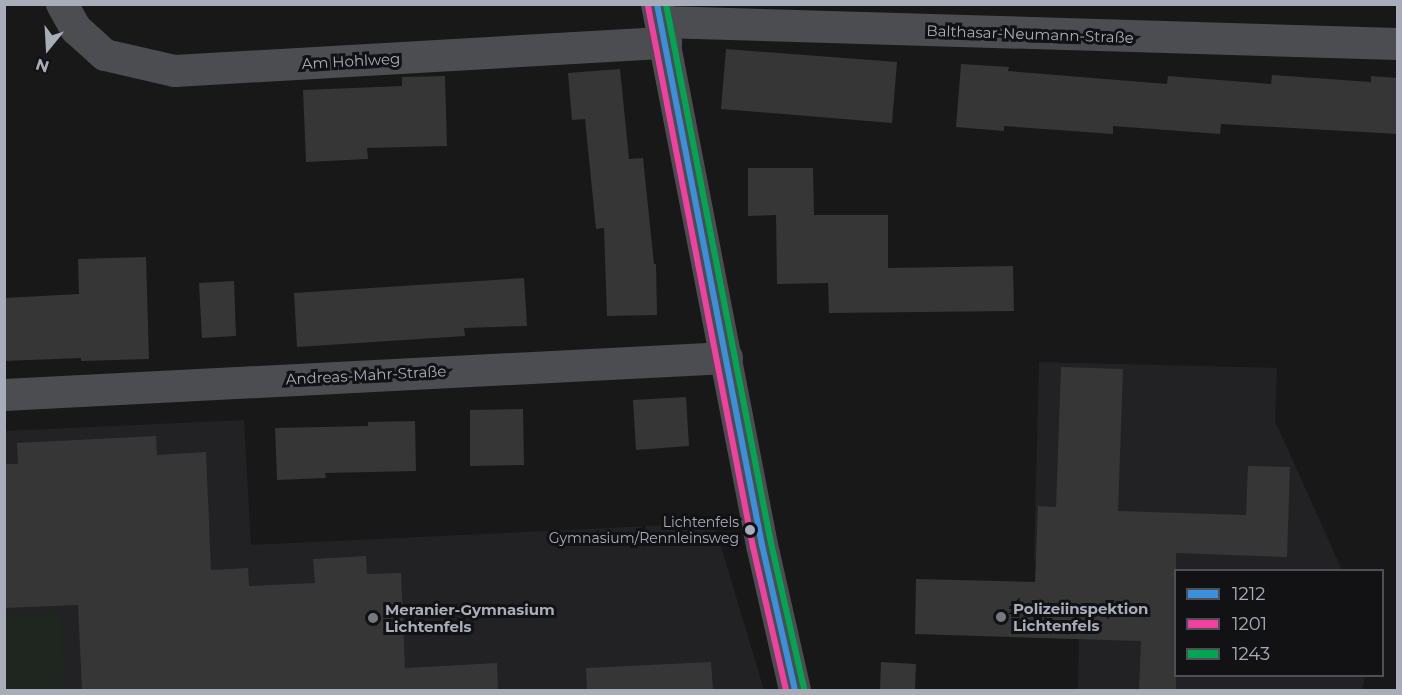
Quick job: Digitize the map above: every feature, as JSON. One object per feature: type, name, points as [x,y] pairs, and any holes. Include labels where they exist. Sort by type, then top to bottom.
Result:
[{"type":"street","name":"Am Hohlweg","points":[[62,4],[76,29],[105,55],[175,70],[662,23]]},
{"type":"street","name":"Balthasar-Neumann-Straße","points":[[662,23],[1398,44]]},
{"type":"street","points":[[662,23],[762,545],[795,690]]},
{"type":"street","name":"Andreas-Mahr-Straße","points":[[4,395],[727,358]]},
{"type":"shaded area","points":[[1039,362],[1277,368],[1275,421],[1342,569],[1174,569],[1174,677],[1365,677],[1362,690],[1078,690],[1079,638],[1102,562],[1034,559]]},
{"type":"shaded area","name":"Meranier-Gymnasium Lichtenfels","points":[[244,420],[251,545],[714,523],[764,690],[5,690],[4,431]]},
{"type":"shaded area","points":[[61,613],[65,690],[5,690],[5,615]]},
{"type":"building","points":[[726,49],[897,62],[892,123],[721,109]]},
{"type":"building","points":[[961,64],[1009,67],[1008,71],[1167,84],[1168,76],[1271,84],[1272,75],[1371,82],[1371,76],[1398,78],[1398,134],[1221,124],[1220,134],[1113,126],[1113,134],[1004,126],[1004,131],[956,127]]},
{"type":"building","points":[[620,69],[629,159],[643,158],[654,264],[656,264],[657,315],[607,316],[604,228],[596,229],[585,119],[572,120],[568,73]]},
{"type":"building","points":[[445,76],[447,146],[367,148],[368,159],[306,162],[303,90],[402,86],[402,77]]},
{"type":"building","points":[[748,168],[813,168],[814,215],[888,215],[888,268],[1013,266],[1014,311],[829,313],[828,283],[777,284],[776,215],[748,216]]},
{"type":"building","points":[[146,257],[149,359],[81,361],[81,358],[4,361],[4,298],[79,294],[78,259]]},
{"type":"building","points":[[524,278],[527,326],[464,328],[465,336],[297,347],[294,293]]},
{"type":"building","points":[[234,281],[236,336],[202,338],[199,283]]},
{"type":"building","points":[[1061,367],[1123,369],[1118,511],[1246,515],[1248,466],[1290,467],[1287,557],[1176,553],[1174,677],[1176,677],[1176,690],[1139,690],[1141,641],[915,634],[916,579],[1035,582],[1038,506],[1056,507]]},
{"type":"building","points":[[686,397],[689,446],[636,450],[633,400]]},
{"type":"building","points":[[523,409],[524,465],[470,466],[470,410]]},
{"type":"building","points":[[415,421],[416,471],[325,473],[326,478],[277,480],[275,428],[368,426],[368,422]]},
{"type":"building","points":[[156,436],[157,455],[206,452],[211,570],[248,568],[249,586],[315,583],[313,559],[366,556],[367,574],[401,573],[405,668],[497,663],[498,690],[82,690],[78,605],[4,608],[4,464],[18,464],[17,443]]},
{"type":"building","points":[[711,662],[713,690],[587,690],[586,668]]},
{"type":"building","points":[[881,662],[916,664],[915,690],[880,690]]},
{"type":"transit line","name":"1212","points":[[657,4],[762,545],[795,690]]},
{"type":"transit line","name":"1243","points":[[666,4],[771,543],[804,688]]},
{"type":"transit line","name":"1201","points":[[648,6],[753,547],[786,690]]},
{"type":"place","name":"Lichtenfels Gymnasium/Rennleinsweg","points":[[750,530]]},
{"type":"place","name":"Polizeiinspektion Lichtenfels","points":[[1001,617]]},
{"type":"place","name":"Meranier-Gymnasium Lichtenfels","points":[[373,618]]}]
